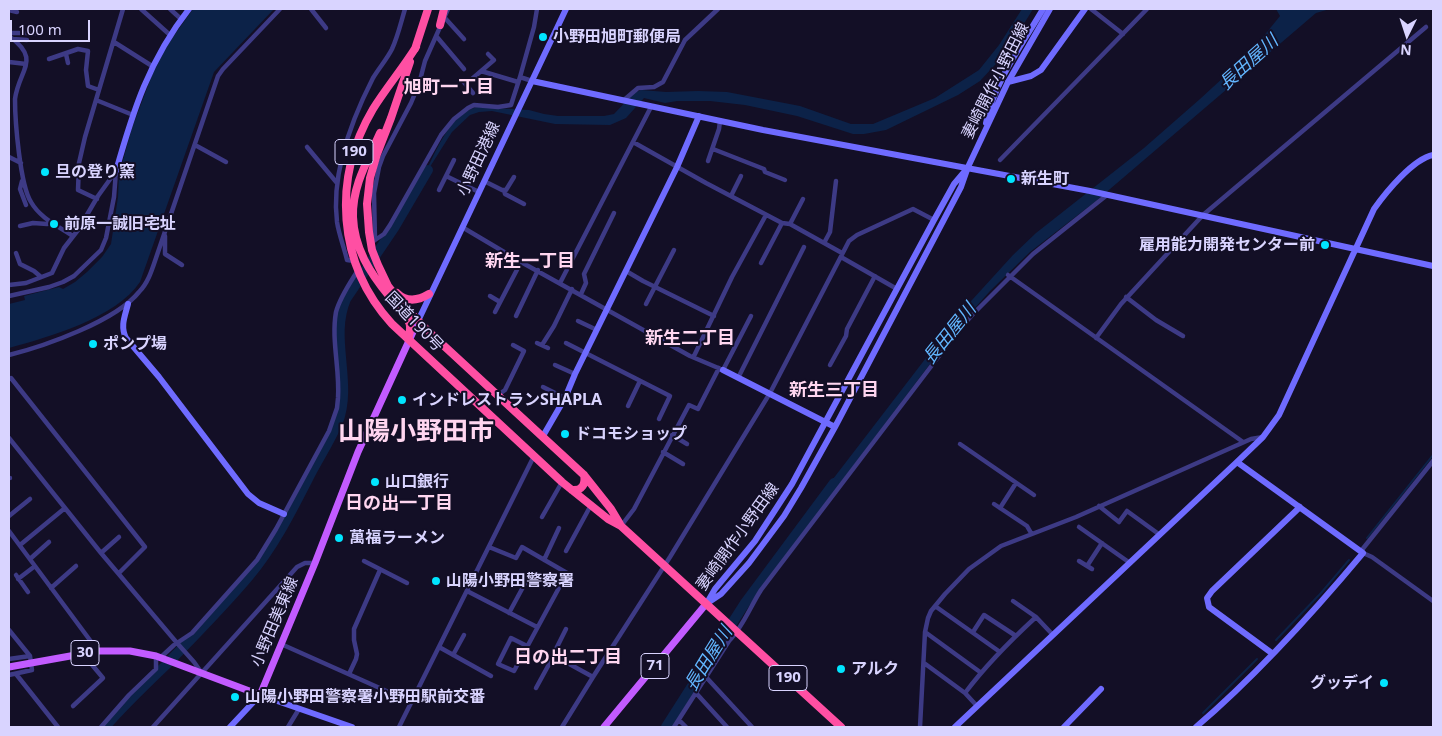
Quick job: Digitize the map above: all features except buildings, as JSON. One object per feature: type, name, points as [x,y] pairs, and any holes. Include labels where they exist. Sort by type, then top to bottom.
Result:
[{"type":"highway","name":"国道190号","points":[[428,9],[370,178],[368,204],[372,245],[377,263],[388,286],[418,320],[584,475],[622,526]]},
{"type":"highway","points":[[443,21],[444,9]]},
{"type":"highway","name":"国道190号","points":[[416,46],[372,110],[351,161],[345,203],[347,236],[363,282],[385,317],[408,339],[562,482],[590,505],[622,526],[841,727]]},
{"type":"highway","points":[[404,79],[357,188],[353,216],[357,240],[364,259],[408,320],[410,328],[408,339]]},
{"type":"highway","points":[[377,263],[400,296],[405,299],[415,300],[429,294]]},
{"type":"highway","points":[[572,490],[582,487],[584,475]]},
{"type":"main road","name":"小野田美東線","points":[[260,695],[315,563],[358,452],[418,320]]},
{"type":"main road","name":"71","points":[[604,727],[706,604]]},
{"type":"main road","name":"30","points":[[9,666],[31,660],[98,651],[130,650],[159,657],[260,695]]},
{"type":"street","points":[[97,199],[78,190],[79,163],[123,9]]},
{"type":"street","points":[[141,9],[170,35]]},
{"type":"street","points":[[170,9],[181,19]]},
{"type":"street","points":[[9,296],[63,282],[74,276],[101,250],[106,238],[114,197],[116,171],[133,115],[152,66],[188,9]]},
{"type":"street","points":[[9,356],[58,340],[106,317],[128,304],[141,291],[149,278],[165,234],[218,76],[222,69],[280,9]]},
{"type":"street","points":[[311,9],[326,28]]},
{"type":"street","points":[[354,260],[347,260],[336,212],[340,166],[351,131],[373,80],[391,51],[405,9]]},
{"type":"street","points":[[372,245],[374,194],[379,168],[383,156],[411,103],[425,61],[448,9]]},
{"type":"street","points":[[372,245],[384,234],[390,225],[447,126],[474,105],[511,105],[534,27],[537,9]]},
{"type":"street","name":"小野田港線","points":[[418,320],[566,9]]},
{"type":"street","points":[[625,101],[638,88],[654,87],[663,82],[684,40],[718,9]]},
{"type":"street","points":[[983,137],[990,106],[1007,69],[1043,9]]},
{"type":"street","name":"妻崎開作小野田線","points":[[706,604],[721,594],[749,563],[764,544],[801,488],[961,187],[968,167],[1008,82],[1050,9]]},
{"type":"street","points":[[1008,82],[1031,76],[1041,70],[1085,9]]},
{"type":"street","points":[[1091,9],[1123,34]]},
{"type":"street","points":[[1000,160],[1147,9]]},
{"type":"street","points":[[9,10],[17,12]]},
{"type":"street","points":[[443,21],[464,39]]},
{"type":"street","points":[[1096,338],[1126,297],[1203,215],[1426,27]]},
{"type":"street","points":[[10,36],[41,33]]},
{"type":"street","points":[[10,36],[27,40]]},
{"type":"street","points":[[10,36],[25,50],[27,55],[15,99],[22,180],[25,191],[31,203],[45,218],[73,236]]},
{"type":"street","points":[[437,37],[464,69]]},
{"type":"street","points":[[114,42],[152,66]]},
{"type":"street","points":[[49,59],[78,49],[88,51],[86,70],[88,86],[99,90]]},
{"type":"street","points":[[66,54],[68,63]]},
{"type":"street","points":[[474,93],[464,82],[494,60],[488,54]]},
{"type":"street","points":[[9,62],[26,64]]},
{"type":"street","points":[[481,71],[518,82]]},
{"type":"street","points":[[520,77],[720,121],[1106,194],[1433,266]]},
{"type":"street","points":[[9,101],[15,99]]},
{"type":"street","points":[[96,100],[133,115]]},
{"type":"street","points":[[560,283],[651,107]]},
{"type":"street","points":[[543,436],[565,398],[677,167],[699,116]]},
{"type":"street","points":[[708,161],[720,121]]},
{"type":"street","points":[[633,142],[730,196],[782,223],[790,224],[897,289]]},
{"type":"street","points":[[195,145],[226,162]]},
{"type":"street","points":[[307,147],[338,183]]},
{"type":"street","points":[[713,149],[764,168],[765,172],[785,180]]},
{"type":"street","points":[[955,727],[1263,437],[1279,415],[1374,209],[1414,165],[1422,158],[1433,155]]},
{"type":"street","points":[[9,157],[21,163]]},
{"type":"street","points":[[438,190],[454,160]]},
{"type":"street","name":"妻崎開作小野田線","points":[[706,604],[715,589],[740,561],[792,484],[934,220],[954,184],[968,167]]},
{"type":"street","points":[[9,285],[26,283],[52,273],[64,248],[116,171]]},
{"type":"street","points":[[446,176],[478,192]]},
{"type":"street","points":[[730,196],[741,176]]},
{"type":"street","points":[[504,190],[508,188],[514,177]]},
{"type":"street","points":[[22,180],[20,188],[26,205]]},
{"type":"street","points":[[484,180],[504,190],[505,194],[524,204]]},
{"type":"street","points":[[824,243],[830,232],[836,181]]},
{"type":"street","points":[[674,727],[761,590],[941,353],[973,314],[1009,275],[1106,194]]},
{"type":"street","points":[[790,224],[803,199]]},
{"type":"street","points":[[562,727],[665,565],[770,393],[849,241],[913,209],[934,220]]},
{"type":"street","points":[[580,294],[586,283],[584,274],[614,213]]},
{"type":"street","points":[[694,356],[732,276],[766,214]]},
{"type":"street","points":[[20,226],[33,223],[54,223]]},
{"type":"street","points":[[761,263],[782,223]]},
{"type":"street","points":[[462,227],[607,310],[835,427]]},
{"type":"street","points":[[165,234],[165,254],[182,265]]},
{"type":"street","points":[[738,378],[804,248]]},
{"type":"street","points":[[646,304],[674,250]]},
{"type":"street","points":[[16,254],[20,264],[34,271],[41,278]]},
{"type":"street","points":[[495,312],[521,262]]},
{"type":"street","points":[[516,316],[538,270]]},
{"type":"street","points":[[101,727],[156,669],[159,657],[192,633],[245,574],[257,560],[284,514],[333,421],[337,408],[339,388],[335,324],[336,311],[343,294],[358,271]]},
{"type":"street","points":[[626,271],[714,316]]},
{"type":"street","points":[[1009,275],[1243,442]]},
{"type":"street","points":[[830,365],[875,276]]},
{"type":"street","points":[[548,348],[540,344],[554,326],[572,289]]},
{"type":"street","points":[[490,296],[500,302]]},
{"type":"street","points":[[1126,297],[1156,320],[1183,336]]},
{"type":"street","points":[[128,304],[123,323],[123,331],[126,338],[159,377],[248,494],[259,504],[284,514]]},
{"type":"street","points":[[622,526],[634,509],[689,405],[698,409],[751,316]]},
{"type":"street","points":[[578,321],[597,330]]},
{"type":"street","points":[[566,343],[670,396],[659,419]]},
{"type":"street","points":[[498,395],[504,390],[524,351],[513,345]]},
{"type":"street","points":[[555,364],[575,374]]},
{"type":"street","points":[[9,379],[11,378],[145,547],[119,573]]},
{"type":"street","points":[[628,406],[640,381]]},
{"type":"street","points":[[543,387],[565,398]]},
{"type":"street","points":[[672,435],[687,444]]},
{"type":"street","points":[[920,727],[925,632],[928,618],[935,606],[969,569],[1001,546],[1099,506],[1251,438],[1263,437]]},
{"type":"street","points":[[9,438],[101,553],[202,673]]},
{"type":"street","points":[[960,444],[1034,495]]},
{"type":"street","points":[[663,452],[683,464]]},
{"type":"street","points":[[399,727],[534,456]]},
{"type":"street","points":[[1237,462],[1433,602]]},
{"type":"street","points":[[1196,727],[1319,606],[1433,462]]},
{"type":"street","points":[[542,517],[562,482]]},
{"type":"street","points":[[1000,508],[1016,483]]},
{"type":"street","points":[[9,516],[30,499]]},
{"type":"street","points":[[994,504],[1027,526],[1031,534]]},
{"type":"street","points":[[566,551],[576,538],[590,505]]},
{"type":"street","points":[[1099,506],[1119,522],[1127,511],[1160,535]]},
{"type":"street","points":[[1272,654],[1209,608],[1207,598],[1212,591],[1300,507]]},
{"type":"street","points":[[20,546],[65,508]]},
{"type":"street","points":[[1079,527],[1130,563]]},
{"type":"street","points":[[544,560],[559,528]]},
{"type":"street","points":[[9,531],[98,651]]},
{"type":"street","points":[[101,553],[119,537]]},
{"type":"street","points":[[30,559],[49,542]]},
{"type":"street","points":[[1086,566],[1102,543]]},
{"type":"street","points":[[489,547],[516,558],[522,547],[567,573],[514,672],[498,664],[511,638],[527,646]]},
{"type":"street","points":[[364,561],[407,583]]},
{"type":"street","points":[[1079,561],[1092,569]]},
{"type":"street","points":[[153,727],[297,567],[305,563],[315,563]]},
{"type":"street","points":[[28,592],[17,577],[35,566]]},
{"type":"street","points":[[51,588],[76,566]]},
{"type":"street","points":[[349,674],[357,654],[354,629],[380,570]]},
{"type":"street","points":[[509,613],[529,576]]},
{"type":"street","points":[[467,591],[537,627]]},
{"type":"street","points":[[1013,601],[1036,617],[1053,635]]},
{"type":"street","points":[[935,606],[1000,652]]},
{"type":"street","points":[[972,632],[984,615],[1016,636]]},
{"type":"street","points":[[966,693],[980,672],[1036,617]]},
{"type":"street","points":[[9,630],[31,660],[32,670],[9,675]]},
{"type":"street","points":[[536,688],[554,657],[553,655],[566,630]]},
{"type":"street","points":[[925,632],[980,672]]},
{"type":"street","points":[[453,655],[464,635]]},
{"type":"street","points":[[281,644],[412,702]]},
{"type":"street","points":[[439,647],[491,676]]},
{"type":"street","points":[[74,706],[103,678],[83,654]]},
{"type":"street","points":[[553,655],[593,676]]},
{"type":"street","points":[[9,660],[31,660]]},
{"type":"street","points":[[924,663],[966,693],[977,706]]},
{"type":"street","points":[[16,674],[58,727]]},
{"type":"street","points":[[706,677],[752,727]]},
{"type":"street","points":[[1064,727],[1101,689]]},
{"type":"street","points":[[696,693],[727,727]]},
{"type":"street","points":[[230,727],[260,695],[352,727]]},
{"type":"street","points":[[288,727],[299,709]]},
{"type":"street","points":[[679,720],[686,727]]},
{"type":"water","points":[[193,9],[274,9],[214,72],[140,282],[129,295],[99,316],[62,332],[9,348],[9,304],[25,300],[24,296],[59,287],[63,289],[75,282],[102,257],[111,244],[118,197],[119,174],[132,128],[152,75],[168,44]]},
{"type":"water","points":[[1022,9],[1033,9],[1006,53],[980,81],[958,95],[886,130],[853,134],[797,116],[745,105],[710,101],[665,103],[644,98],[626,118],[610,125],[555,124],[492,111],[479,112],[470,115],[452,132],[421,181],[450,127],[467,111],[477,107],[529,110],[558,116],[604,116],[614,114],[634,93],[641,90],[727,92],[800,106],[851,124],[873,124],[935,98],[979,70],[999,45]]},
{"type":"water","points":[[1276,9],[1330,9],[1316,13],[1096,201],[1030,252],[990,291],[957,328],[830,497],[823,492],[962,311],[1013,255],[1036,233],[1144,148],[1250,53],[1280,16]]},
{"type":"waterway","points":[[105,727],[239,588],[267,552],[283,526],[338,422],[342,407],[343,391],[340,329],[341,314],[346,299],[394,228],[428,170]]},
{"type":"waterway","points":[[1367,538],[1433,455]]},
{"type":"waterway","name":"長田屋川","points":[[666,727],[745,603],[834,483]]},
{"type":"waterway","points":[[1276,640],[1321,593],[1349,560]]},
{"type":"waterway","points":[[1203,713],[1257,659]]},
{"type":"place","name":"小野田旭町郵便局","points":[[543,37]]},
{"type":"place","name":"旦の登り窯","points":[[45,172]]},
{"type":"place","name":"新生町","points":[[1011,179]]},
{"type":"place","name":"前原一誠旧宅址","points":[[54,224]]},
{"type":"place","name":"雇用能力開発センター前","points":[[1325,245]]},
{"type":"place","name":"ポンプ場","points":[[93,344]]},
{"type":"place","name":"インドレストランSHAPLA","points":[[402,400]]},
{"type":"place","name":"ドコモショップ","points":[[565,434]]},
{"type":"place","name":"山口銀行","points":[[375,482]]},
{"type":"place","name":"萬福ラーメン","points":[[339,538]]},
{"type":"place","name":"山陽小野田警察署","points":[[436,581]]},
{"type":"place","name":"アルク","points":[[841,669]]},
{"type":"place","name":"グッデイ","points":[[1384,683]]},
{"type":"place","name":"山陽小野田警察署小野田駅前交番","points":[[235,697]]},
{"type":"district","name":"旭町一丁目","points":[[449,88]]},
{"type":"district","name":"新生一丁目","points":[[530,262]]},
{"type":"district","name":"新生二丁目","points":[[690,339]]},
{"type":"district","name":"新生三丁目","points":[[834,391]]},
{"type":"district","name":"山陽小野田市","points":[[416,433]]},
{"type":"district","name":"日の出一丁目","points":[[399,504]]},
{"type":"district","name":"日の出二丁目","points":[[568,658]]}]
